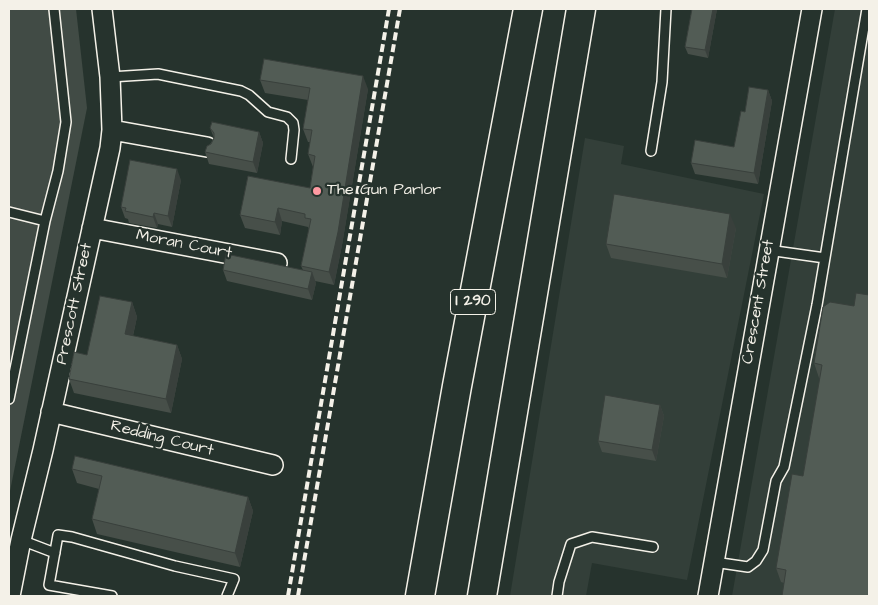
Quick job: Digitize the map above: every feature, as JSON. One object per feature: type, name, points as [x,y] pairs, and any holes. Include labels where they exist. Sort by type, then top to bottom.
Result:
[{"type":"highway","name":"I 290","points":[[420,596],[457,386],[528,9]]},
{"type":"highway","points":[[482,596],[581,9]]},
{"type":"street","name":"Prescott Street","points":[[10,596],[105,170],[112,130],[110,77],[102,9]]},
{"type":"street","name":"Crescent Street","points":[[708,596],[812,9]]},
{"type":"street","points":[[112,130],[207,147]]},
{"type":"street","name":"Moran Court","points":[[92,228],[277,263]]},
{"type":"street","name":"Redding Court","points":[[52,412],[273,465]]},
{"type":"lane","points":[[9,399],[45,221],[58,171],[66,122],[54,9]]},
{"type":"lane","points":[[651,151],[662,82],[666,9]]},
{"type":"lane","points":[[714,562],[748,567],[756,561],[763,550],[776,481],[784,467],[825,258],[867,9]]},
{"type":"lane","points":[[110,77],[158,74],[241,91],[249,95],[268,112],[287,117],[292,123],[294,130],[291,159]]},
{"type":"lane","points":[[9,212],[45,221]]},
{"type":"lane","points":[[768,250],[825,258]]},
{"type":"lane","points":[[112,596],[49,585],[58,535],[72,537],[174,566],[234,579],[227,596]]},
{"type":"lane","points":[[557,596],[559,582],[571,544],[592,537],[653,547]]},
{"type":"lane","points":[[21,540],[55,553]]},
{"type":"shaded area","points":[[9,9],[76,9],[87,108],[9,496]]},
{"type":"shaded area","points":[[835,9],[869,9],[869,596],[732,596]]},
{"type":"shaded area","points":[[585,138],[624,146],[621,164],[764,194],[687,580],[592,563],[586,596],[510,596]]},
{"type":"building","points":[[692,9],[713,9],[705,50],[685,47]]},
{"type":"building","points":[[264,59],[363,76],[338,232],[329,272],[301,266],[311,219],[305,218],[305,214],[278,208],[275,222],[240,215],[248,176],[310,188],[315,156],[308,154],[312,130],[303,129],[310,88],[260,80]]},
{"type":"building","points":[[749,87],[768,90],[754,173],[691,163],[695,140],[734,147],[741,111],[745,112]]},
{"type":"building","points":[[212,122],[259,132],[253,162],[205,152],[207,146],[211,144],[214,138],[214,133],[210,128]]},
{"type":"building","points":[[130,160],[177,169],[168,216],[154,213],[153,217],[125,211],[126,208],[121,207]]},
{"type":"building","points":[[614,194],[730,214],[722,264],[606,244]]},
{"type":"building","points":[[226,254],[312,272],[308,289],[223,270]]},
{"type":"building","points":[[856,293],[869,295],[869,596],[782,596],[786,570],[776,568],[792,474],[803,476],[822,365],[814,363],[823,307],[830,302],[854,306]]},
{"type":"building","points":[[100,296],[132,302],[125,334],[177,345],[166,399],[69,379],[74,352],[87,355]]},
{"type":"building","points":[[605,395],[660,405],[652,450],[598,441]]},
{"type":"building","points":[[75,456],[248,497],[235,553],[92,519],[102,476],[72,469]]},
{"type":"railway","points":[[288,596],[389,9]]},
{"type":"railway","points":[[298,596],[400,9]]},
{"type":"place","name":"The Gun Parlor","points":[[317,191]]}]
